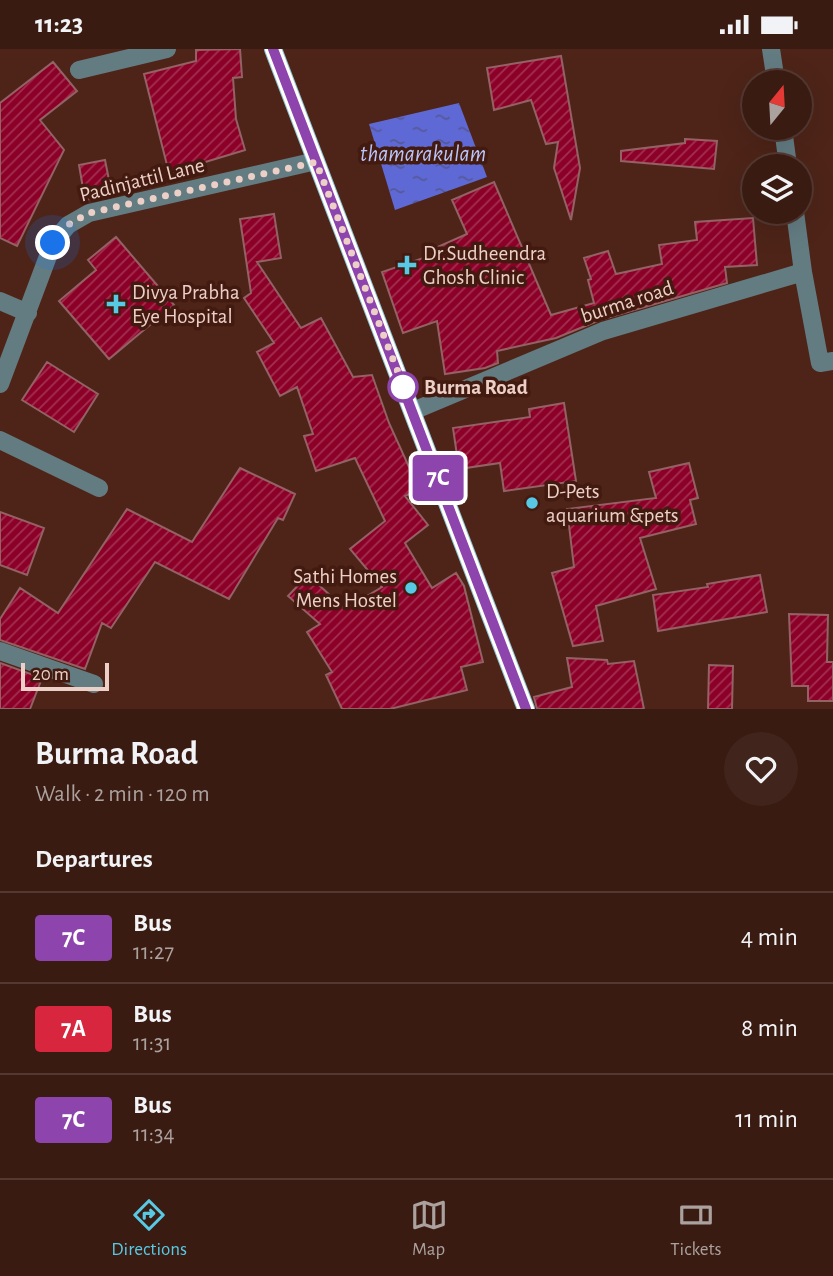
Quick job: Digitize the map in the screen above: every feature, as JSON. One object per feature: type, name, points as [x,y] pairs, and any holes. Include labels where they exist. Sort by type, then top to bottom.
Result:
[{"type":"main road","points":[[273,49],[526,709]]},
{"type":"street","points":[[79,70],[167,49]]},
{"type":"street","points":[[771,49],[774,70]]},
{"type":"street","name":"Padinjattil Lane","points":[[0,384],[3,365],[28,313],[53,243],[68,225],[89,213],[316,162]]},
{"type":"street","points":[[797,224],[820,363],[833,361]]},
{"type":"street","name":"burma road","points":[[413,411],[603,331],[803,272]]},
{"type":"street","points":[[0,301],[28,313]]},
{"type":"street","points":[[0,440],[99,488]]},
{"type":"street","points":[[0,651],[94,684]]},
{"type":"water","name":"thamarakulam","points":[[459,103],[487,177],[395,210],[369,124]]},
{"type":"building","points":[[240,49],[242,77],[233,78],[236,119],[245,150],[169,173],[144,74],[196,61],[196,50]]},
{"type":"building","points":[[561,56],[580,168],[571,220],[554,168],[558,142],[546,144],[531,100],[494,110],[487,68]]},
{"type":"building","points":[[53,62],[77,91],[40,120],[64,150],[17,246],[0,238],[0,103]]},
{"type":"building","points":[[685,139],[717,141],[714,169],[621,161],[621,151],[685,143]]},
{"type":"building","points":[[105,160],[112,195],[85,200],[79,165]]},
{"type":"building","points":[[494,182],[551,315],[594,303],[588,280],[591,279],[584,258],[608,251],[616,274],[662,264],[659,245],[697,240],[695,222],[742,219],[742,224],[754,224],[757,265],[725,267],[727,283],[600,320],[556,338],[497,351],[498,363],[485,368],[445,374],[437,321],[403,333],[382,272],[435,254],[433,249],[467,234],[452,200]]},
{"type":"building","points":[[274,214],[281,258],[257,262],[301,328],[321,318],[353,377],[372,375],[389,423],[419,489],[405,496],[428,525],[405,543],[432,588],[456,573],[464,586],[483,662],[461,667],[467,690],[390,709],[342,709],[326,675],[332,672],[307,632],[320,624],[288,596],[308,575],[345,609],[382,587],[350,549],[385,521],[355,458],[316,471],[304,436],[313,434],[297,387],[280,396],[257,352],[274,343],[244,298],[251,293],[240,219]]},
{"type":"building","points":[[116,237],[174,305],[109,359],[59,301],[96,270],[88,260]]},
{"type":"building","points":[[47,362],[98,394],[74,432],[22,400]]},
{"type":"building","points":[[564,403],[576,481],[504,491],[500,463],[459,469],[453,428],[530,417],[529,409]]},
{"type":"building","points":[[689,463],[698,498],[690,500],[696,524],[640,538],[656,589],[596,606],[603,641],[573,646],[552,573],[574,567],[567,509],[656,498],[649,472]]},
{"type":"building","points":[[240,468],[295,494],[283,520],[278,518],[229,599],[155,562],[111,628],[102,623],[85,669],[0,640],[0,619],[20,588],[58,613],[127,509],[192,542]]},
{"type":"building","points":[[0,512],[44,528],[27,575],[0,565]]},
{"type":"building","points":[[760,575],[767,612],[658,631],[653,595],[708,587],[707,584]]},
{"type":"building","points":[[789,614],[828,615],[827,662],[833,662],[833,701],[808,701],[808,686],[792,686]]},
{"type":"building","points":[[567,658],[607,660],[608,664],[634,661],[644,709],[537,709],[534,697],[572,687]]},
{"type":"building","points":[[0,663],[42,678],[30,709],[0,709]]},
{"type":"building","points":[[709,665],[733,666],[732,709],[708,709]]},
{"type":"bus line","name":"7C","points":[[273,49],[526,709]]},
{"type":"place","name":"Dr.Sudheendra Ghosh Clinic","points":[[407,265]]},
{"type":"place","name":"Divya Prabha Eye Hospital","points":[[116,304]]},
{"type":"place","name":"Burma Road","points":[[403,387]]},
{"type":"place","name":"D-Pets aquarium &pets","points":[[532,503]]},
{"type":"place","name":"Sathi Homes Mens Hostel","points":[[411,588]]},
{"type":"route","points":[[53,243],[68,225],[89,213],[316,162],[405,390],[403,387]]}]
